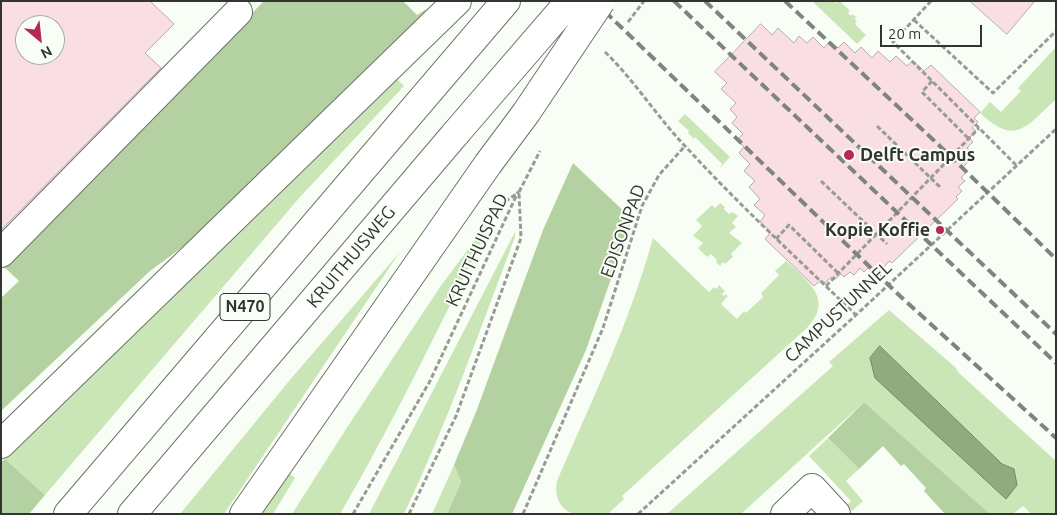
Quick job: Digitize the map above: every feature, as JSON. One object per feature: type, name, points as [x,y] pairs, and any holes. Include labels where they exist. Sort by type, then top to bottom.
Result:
[{"type":"main road","points":[[1,444],[457,1]]},
{"type":"main road","name":"N470","points":[[68,514],[506,1]]},
{"type":"main road","name":"KRUITHUISWEG","points":[[132,514],[570,1]]},
{"type":"main road","points":[[244,514],[488,164],[526,113],[601,1]]},
{"type":"main road","points":[[1,253],[238,12]]},
{"type":"main road","points":[[785,514],[812,488],[836,514]]},
{"type":"path","points":[[931,1],[893,42],[1016,166]]},
{"type":"path","points":[[914,20],[993,93],[1056,31]]},
{"type":"path","points":[[599,46],[619,66],[685,146],[776,239],[856,315]]},
{"type":"path","points":[[932,81],[922,92],[969,138]]},
{"type":"path","points":[[877,126],[941,188]]},
{"type":"path","points":[[826,286],[979,128]]},
{"type":"path","name":"CAMPUSTUNNEL","points":[[638,514],[1056,129]]},
{"type":"path","name":"EDISONPAD","points":[[523,514],[603,328],[642,206],[658,175],[685,146]]},
{"type":"path","points":[[821,181],[888,244]]},
{"type":"path","name":"KRUITHUISPAD","points":[[353,514],[430,381],[519,192],[521,238],[456,416],[409,514]]},
{"type":"path","points":[[776,239],[789,225],[838,273]]},
{"type":"shaded area","points":[[264,1],[403,1],[417,15],[428,8],[314,130],[196,237],[150,271],[1,411],[1,298],[19,281],[2,265]]},
{"type":"shaded area","points":[[812,1],[833,1],[835,3],[840,1],[850,11],[848,13],[851,16],[852,14],[856,17],[857,21],[855,24],[866,35],[857,44]]},
{"type":"shaded area","points":[[1056,47],[1056,99],[1037,117],[1020,129],[1012,131],[992,123],[980,113],[990,102],[1001,112],[1021,91],[1018,88]]},
{"type":"shaded area","points":[[396,78],[404,86],[300,197],[45,495],[5,459]]},
{"type":"shaded area","points":[[685,114],[730,157],[720,168],[722,164],[695,137],[694,139],[688,133],[689,131],[678,121]]},
{"type":"shaded area","points":[[573,163],[632,219],[586,350],[512,514],[447,514],[461,482],[454,465],[476,412],[543,230]]},
{"type":"shaded area","points":[[720,203],[729,214],[732,212],[738,216],[732,223],[736,227],[729,233],[742,243],[731,254],[733,257],[725,264],[723,262],[720,266],[711,254],[707,257],[698,248],[703,243],[693,236],[702,226],[696,220],[712,205],[715,208]]},
{"type":"shaded area","points":[[486,225],[489,227],[417,372],[340,514],[292,514],[440,287]]},
{"type":"shaded area","points":[[515,232],[515,237],[435,446],[404,514],[369,514]]},
{"type":"shaded area","points":[[653,238],[709,292],[714,287],[716,289],[719,285],[725,291],[722,294],[728,296],[721,304],[737,319],[744,311],[746,313],[763,297],[761,293],[779,275],[775,271],[786,261],[815,291],[818,299],[818,308],[815,318],[807,328],[622,496],[624,499],[608,514],[575,514],[561,505],[556,492],[557,481],[621,331],[644,269]]},
{"type":"shaded area","points":[[400,252],[224,514],[180,514],[289,381]]},
{"type":"shaded area","points":[[889,310],[955,367],[959,373],[1056,461],[1056,514],[1031,514],[1023,506],[1013,514],[990,514],[864,402],[741,514],[667,514],[833,366],[829,362]],"holes":[[[881,346],[1002,464],[870,358]]]},
{"type":"shaded area","points":[[880,346],[1002,464],[1014,469],[1017,485],[1006,499],[875,378],[870,358]]},
{"type":"shaded area","points":[[864,402],[990,514],[945,514],[924,491],[926,488],[904,464],[901,466],[883,446],[859,469],[828,438]]},
{"type":"shaded area","points":[[828,438],[859,469],[846,481],[863,501],[852,511],[847,505],[851,501],[809,456]]},
{"type":"shaded area","points":[[5,459],[45,495],[29,514],[1,514],[1,462]]},
{"type":"shaded area","points":[[454,465],[461,482],[447,514],[432,514]]},
{"type":"shaded area","points":[[288,472],[295,478],[273,514],[258,514]]},
{"type":"building","points":[[1,1],[150,1],[174,24],[145,53],[161,68],[1,230]]},
{"type":"building","points":[[970,1],[1035,1],[1007,34]]},
{"type":"building","points":[[761,24],[772,35],[778,28],[794,43],[799,36],[807,43],[813,37],[824,48],[830,41],[838,48],[844,42],[855,53],[861,47],[872,58],[878,51],[890,62],[896,56],[907,66],[913,61],[924,71],[931,65],[980,112],[974,118],[978,122],[972,128],[976,131],[969,138],[973,142],[967,148],[971,151],[965,158],[969,161],[963,167],[967,171],[961,178],[965,181],[958,187],[962,191],[956,197],[958,199],[892,263],[889,261],[884,267],[880,263],[874,270],[870,266],[864,272],[860,268],[854,275],[850,272],[844,277],[841,274],[834,280],[831,277],[825,283],[821,280],[814,286],[765,239],[771,232],[760,222],[765,215],[754,205],[760,199],[749,187],[755,181],[744,171],[750,164],[739,153],[744,147],[737,140],[743,134],[732,123],[737,117],[730,109],[736,103],[721,89],[727,83],[715,72]]},
{"type":"railway","points":[[594,1],[900,296],[1056,438]]},
{"type":"railway","points":[[674,1],[1056,363]]},
{"type":"railway","points":[[705,1],[1056,334]]},
{"type":"railway","points":[[785,1],[943,149],[1056,259]]},
{"type":"place","name":"Delft Campus","points":[[849,155]]},
{"type":"place","name":"Kopie Koffie","points":[[940,230]]}]
